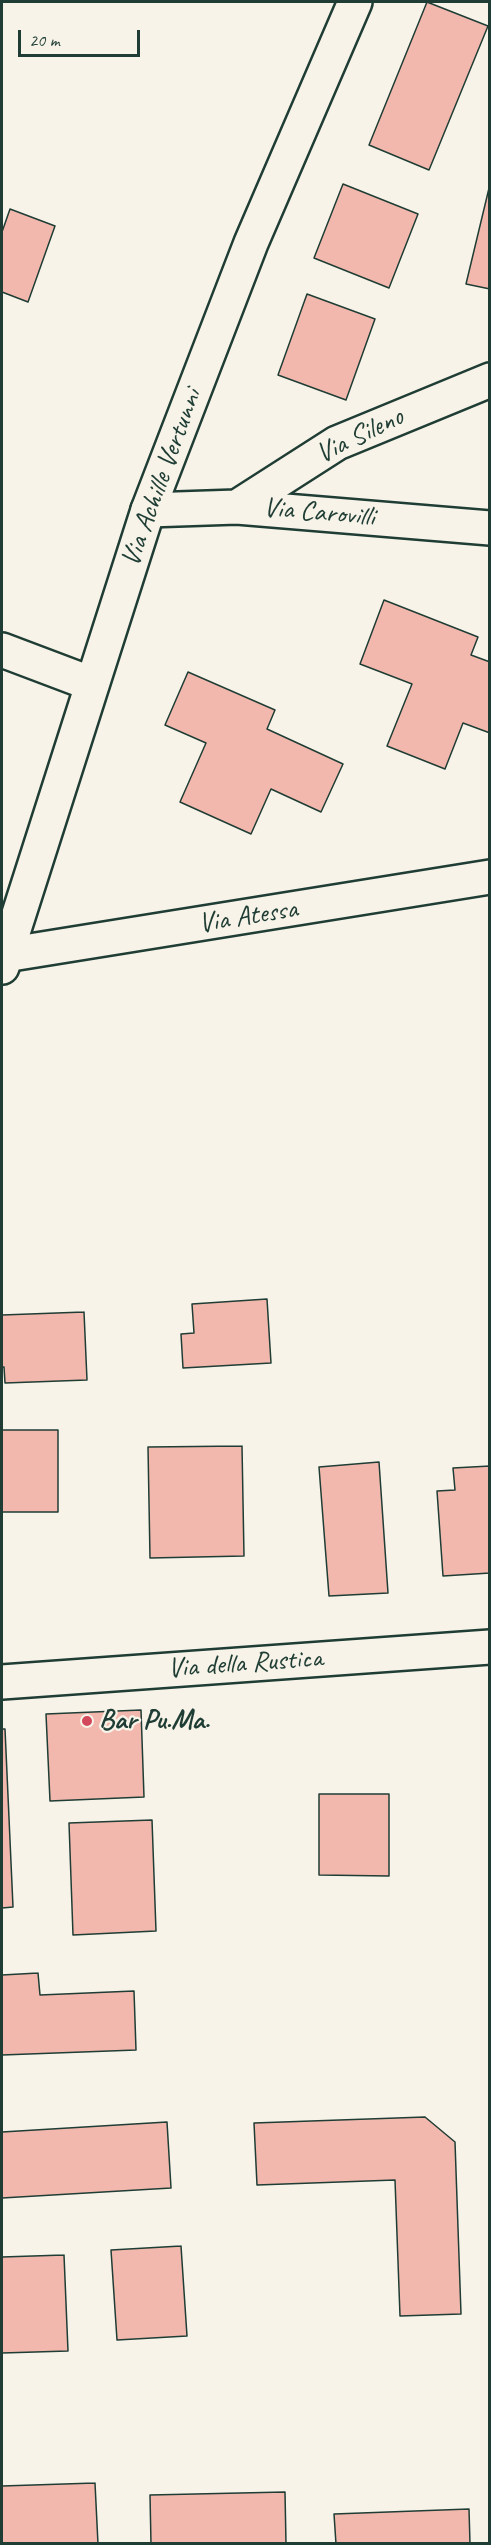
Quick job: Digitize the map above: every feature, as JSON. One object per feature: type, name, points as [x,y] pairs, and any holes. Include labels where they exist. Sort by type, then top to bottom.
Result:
[{"type":"street","name":"Via Achille Vertunni","points":[[3,961],[148,510],[251,243],[355,2]]},
{"type":"street","name":"Via Sileno","points":[[237,507],[337,443],[489,380]]},
{"type":"street","name":"Via Carovilli","points":[[148,510],[237,507],[489,528]]},
{"type":"street","points":[[2,650],[92,684]]},
{"type":"street","name":"Via Atessa","points":[[3,961],[489,877]]},
{"type":"street","name":"Via della Rustica","points":[[2,1682],[489,1647]]},
{"type":"building","points":[[427,2],[488,26],[429,170],[369,145]]},
{"type":"building","points":[[343,184],[418,214],[389,288],[314,258]]},
{"type":"building","points":[[490,184],[490,289],[466,284]]},
{"type":"building","points":[[10,209],[55,226],[28,302],[2,292],[2,232]]},
{"type":"building","points":[[307,294],[375,319],[346,400],[278,375]]},
{"type":"building","points":[[384,600],[478,637],[471,655],[490,662],[490,733],[463,723],[445,769],[387,746],[412,684],[360,664]]},
{"type":"building","points":[[188,672],[275,710],[267,729],[343,764],[321,812],[271,789],[251,834],[180,802],[206,743],[165,725]]},
{"type":"building","points":[[267,1299],[271,1363],[183,1368],[181,1334],[194,1333],[192,1304]]},
{"type":"building","points":[[84,1312],[87,1380],[5,1383],[4,1367],[2,1367],[2,1315]]},
{"type":"building","points":[[2,1430],[58,1430],[58,1512],[2,1512]]},
{"type":"building","points":[[242,1446],[244,1556],[150,1558],[148,1447]]},
{"type":"building","points":[[379,1462],[388,1593],[329,1596],[319,1467]]},
{"type":"building","points":[[490,1466],[490,1573],[443,1576],[437,1491],[455,1490],[453,1468]]},
{"type":"building","points":[[141,1710],[144,1797],[50,1801],[46,1714]]},
{"type":"building","points":[[2,1729],[5,1729],[13,1907],[2,1908]]},
{"type":"building","points":[[319,1794],[389,1794],[389,1876],[319,1875]]},
{"type":"building","points":[[152,1820],[156,1931],[73,1935],[69,1823]]},
{"type":"building","points":[[38,1973],[40,1995],[134,1991],[136,2050],[2,2055],[2,1975]]},
{"type":"building","points":[[425,2117],[455,2142],[461,2314],[400,2316],[395,2180],[257,2185],[254,2123]]},
{"type":"building","points":[[167,2122],[171,2188],[2,2198],[2,2132]]},
{"type":"building","points":[[181,2246],[187,2336],[117,2340],[111,2250]]},
{"type":"building","points":[[64,2255],[68,2351],[2,2353],[2,2257]]},
{"type":"building","points":[[95,2483],[98,2544],[2,2544],[2,2486]]},
{"type":"building","points":[[285,2492],[286,2544],[151,2544],[150,2495]]},
{"type":"building","points":[[469,2509],[470,2544],[336,2544],[334,2514]]},
{"type":"place","name":"Bar Pu.Ma.","points":[[87,1721]]}]
